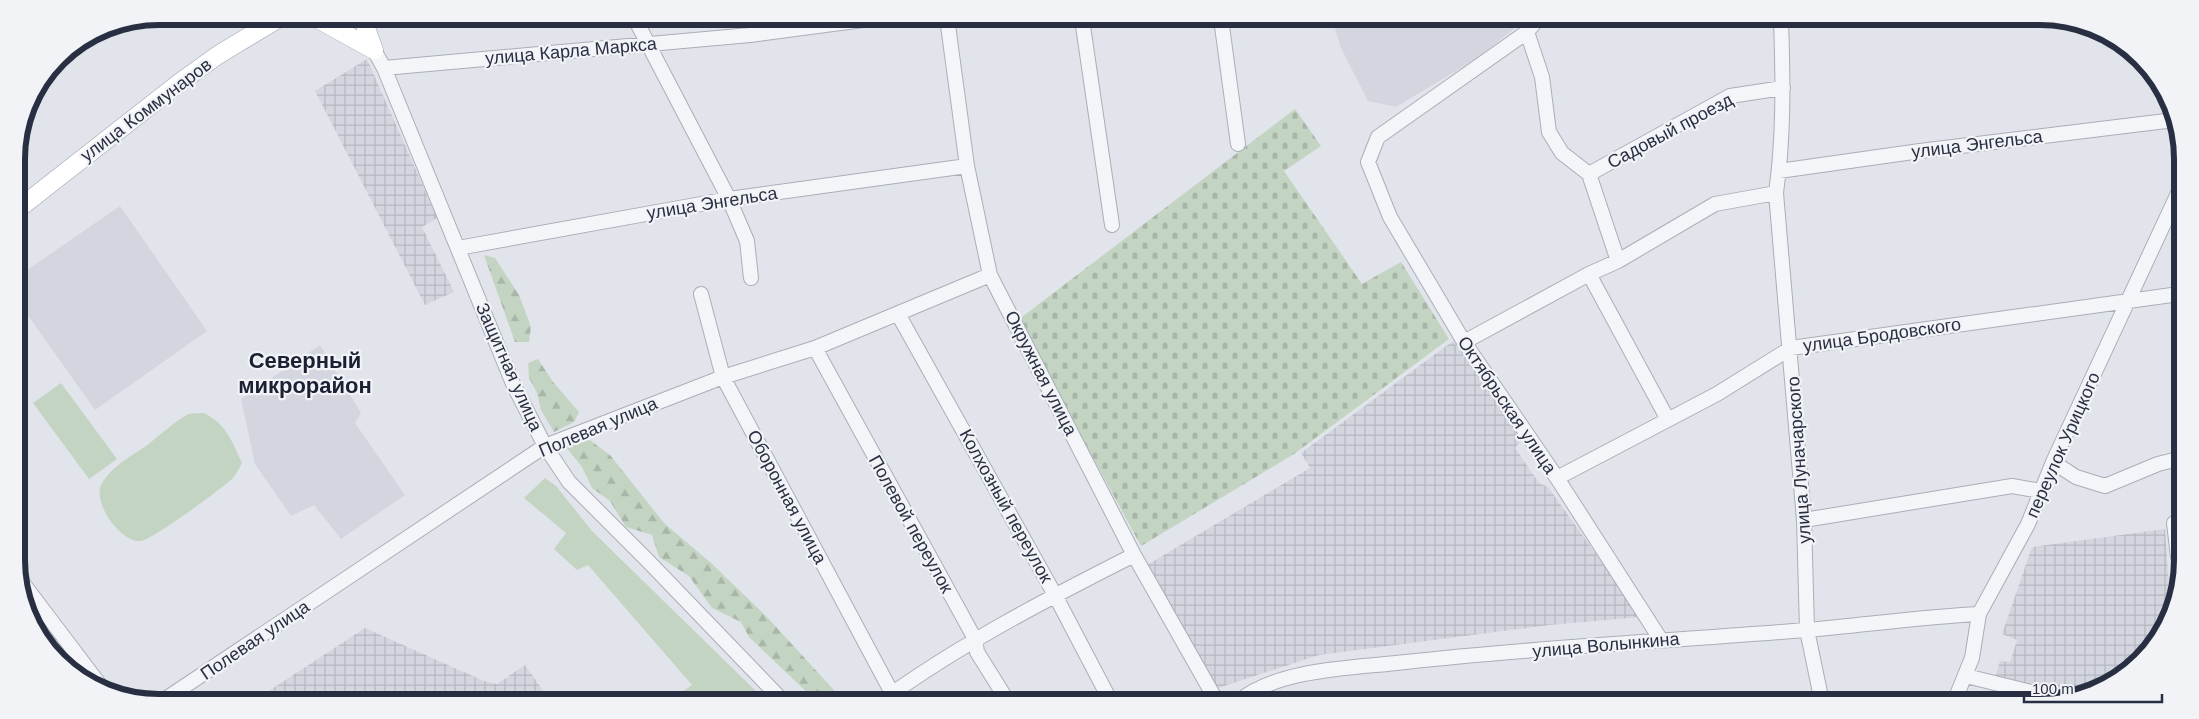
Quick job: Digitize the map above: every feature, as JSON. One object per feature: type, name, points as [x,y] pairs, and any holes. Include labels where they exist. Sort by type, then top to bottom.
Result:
[{"type":"main road","name":"улица Коммунаров","points":[[25,204],[179,82],[218,55],[268,25]]},
{"type":"main road","points":[[329,25],[374,50]]},
{"type":"main road","points":[[338,25],[345,34]]},
{"type":"main road","points":[[365,25],[374,50]]},
{"type":"street","points":[[638,25],[728,198],[747,241],[751,278]]},
{"type":"street","name":"улица Карла Маркса","points":[[384,68],[750,35],[825,25]]},
{"type":"street","name":"Окружная улица","points":[[948,25],[967,166],[990,275],[1134,555],[1213,694]]},
{"type":"street","points":[[1083,25],[1112,225]]},
{"type":"street","points":[[1222,25],[1238,144]]},
{"type":"street","points":[[1533,25],[1527,32],[1542,77],[1549,132],[1562,153],[1589,174],[1618,261]]},
{"type":"street","name":"улица Луначарского","points":[[1782,25],[1783,88],[1779,171],[1776,193],[1791,348],[1804,520],[1807,630],[1820,694]]},
{"type":"street","name":"Октябрьская улица","points":[[1527,32],[1378,137],[1368,162],[1390,217],[1464,342],[1557,478],[1661,640]]},
{"type":"street","name":"Защитная улица","points":[[374,50],[384,68],[514,386],[545,446],[569,482],[776,694]]},
{"type":"street","name":"Садовый проезд","points":[[1589,174],[1730,96],[1783,88]]},
{"type":"street","name":"улица Энгельса","points":[[1779,171],[1920,151],[2168,121]]},
{"type":"street","name":"улица Энгельса","points":[[458,248],[728,198],[967,166]]},
{"type":"street","points":[[1464,342],[1589,274],[1618,261],[1715,204],[1776,193]]},
{"type":"street","name":"переулок Урицкого","points":[[1958,694],[1972,658],[1979,614],[2028,524],[2052,462],[2174,201]]},
{"type":"street","points":[[1589,274],[1667,418]]},
{"type":"street","name":"Полевая улица","points":[[173,694],[545,446],[723,377],[815,348],[990,275]]},
{"type":"street","name":"Оборонная улица","points":[[701,294],[723,377],[886,694]]},
{"type":"street","name":"улица Бродовского","points":[[1557,478],[1667,418],[1717,394],[1791,348],[2174,295]]},
{"type":"street","name":"Колхозный переулок","points":[[898,314],[1055,595],[1107,694]]},
{"type":"street","name":"Полевой переулок","points":[[815,348],[975,639],[977,652],[1003,694]]},
{"type":"street","points":[[2052,462],[2076,478],[2105,486],[2158,464],[2174,460]]},
{"type":"street","points":[[1804,520],[2012,486],[2041,490]]},
{"type":"street","points":[[890,694],[975,639],[1055,595],[1134,555]]},
{"type":"street","points":[[32,602],[93,676]]},
{"type":"street","name":"улица Волынкина","points":[[1249,694],[1262,686],[1308,674],[1458,656],[1807,630],[1932,616],[1979,614]]},
{"type":"street","points":[[1966,676],[2040,694]]},
{"type":"shaded area","points":[[1334,25],[1519,25],[1479,57],[1396,107],[1368,101],[1341,48]]},
{"type":"shaded area","points":[[367,59],[437,218],[422,227],[454,292],[425,305],[315,91]]},
{"type":"shaded area","points":[[120,206],[207,331],[95,410],[25,311],[25,271]]},
{"type":"shaded area","points":[[1453,341],[1522,440],[1515,448],[1539,483],[1548,487],[1641,617],[1550,625],[1319,655],[1215,689],[1147,565],[1310,468],[1301,453]]},
{"type":"shaded area","points":[[320,345],[361,413],[355,423],[405,495],[341,539],[314,505],[291,516],[255,464],[241,399]]},
{"type":"shaded area","points":[[2165,529],[2170,593],[2167,603],[2151,635],[2141,648],[2128,661],[2107,676],[2091,684],[2060,692],[1995,677],[2000,661],[2010,662],[2017,640],[2002,634],[2032,547]]},
{"type":"shaded area","points":[[38,616],[79,667],[58,648]]},
{"type":"shaded area","points":[[365,628],[484,681],[497,684],[525,665],[545,694],[264,694]]},
{"type":"green space","points":[[1295,109],[1321,146],[1284,171],[1362,284],[1401,262],[1449,339],[1294,454],[1141,546],[1018,320]]},
{"type":"green space","points":[[484,255],[495,258],[519,295],[531,327],[529,342],[515,342]]},
{"type":"green space","points":[[538,359],[553,382],[579,412],[574,422],[554,432],[541,410],[537,393],[529,378],[528,363]]},
{"type":"green space","points":[[61,383],[117,459],[89,479],[33,403]]},
{"type":"green space","points":[[204,413],[218,422],[228,434],[235,447],[242,463],[235,476],[172,524],[141,541],[133,540],[117,528],[104,510],[100,500],[102,483],[116,467],[179,420],[189,414]]},
{"type":"green space","points":[[587,438],[610,455],[664,523],[711,563],[767,617],[838,694],[809,694],[749,637],[741,622],[712,608],[689,576],[659,557],[652,535],[626,527],[610,501],[592,488],[582,467],[565,446]]},
{"type":"green space","points":[[545,478],[556,486],[592,531],[759,694],[679,694],[692,685],[588,565],[577,570],[554,549],[566,533],[524,498]]},
{"type":"district","name":"Северный микрорайон","points":[[305,372]]}]
